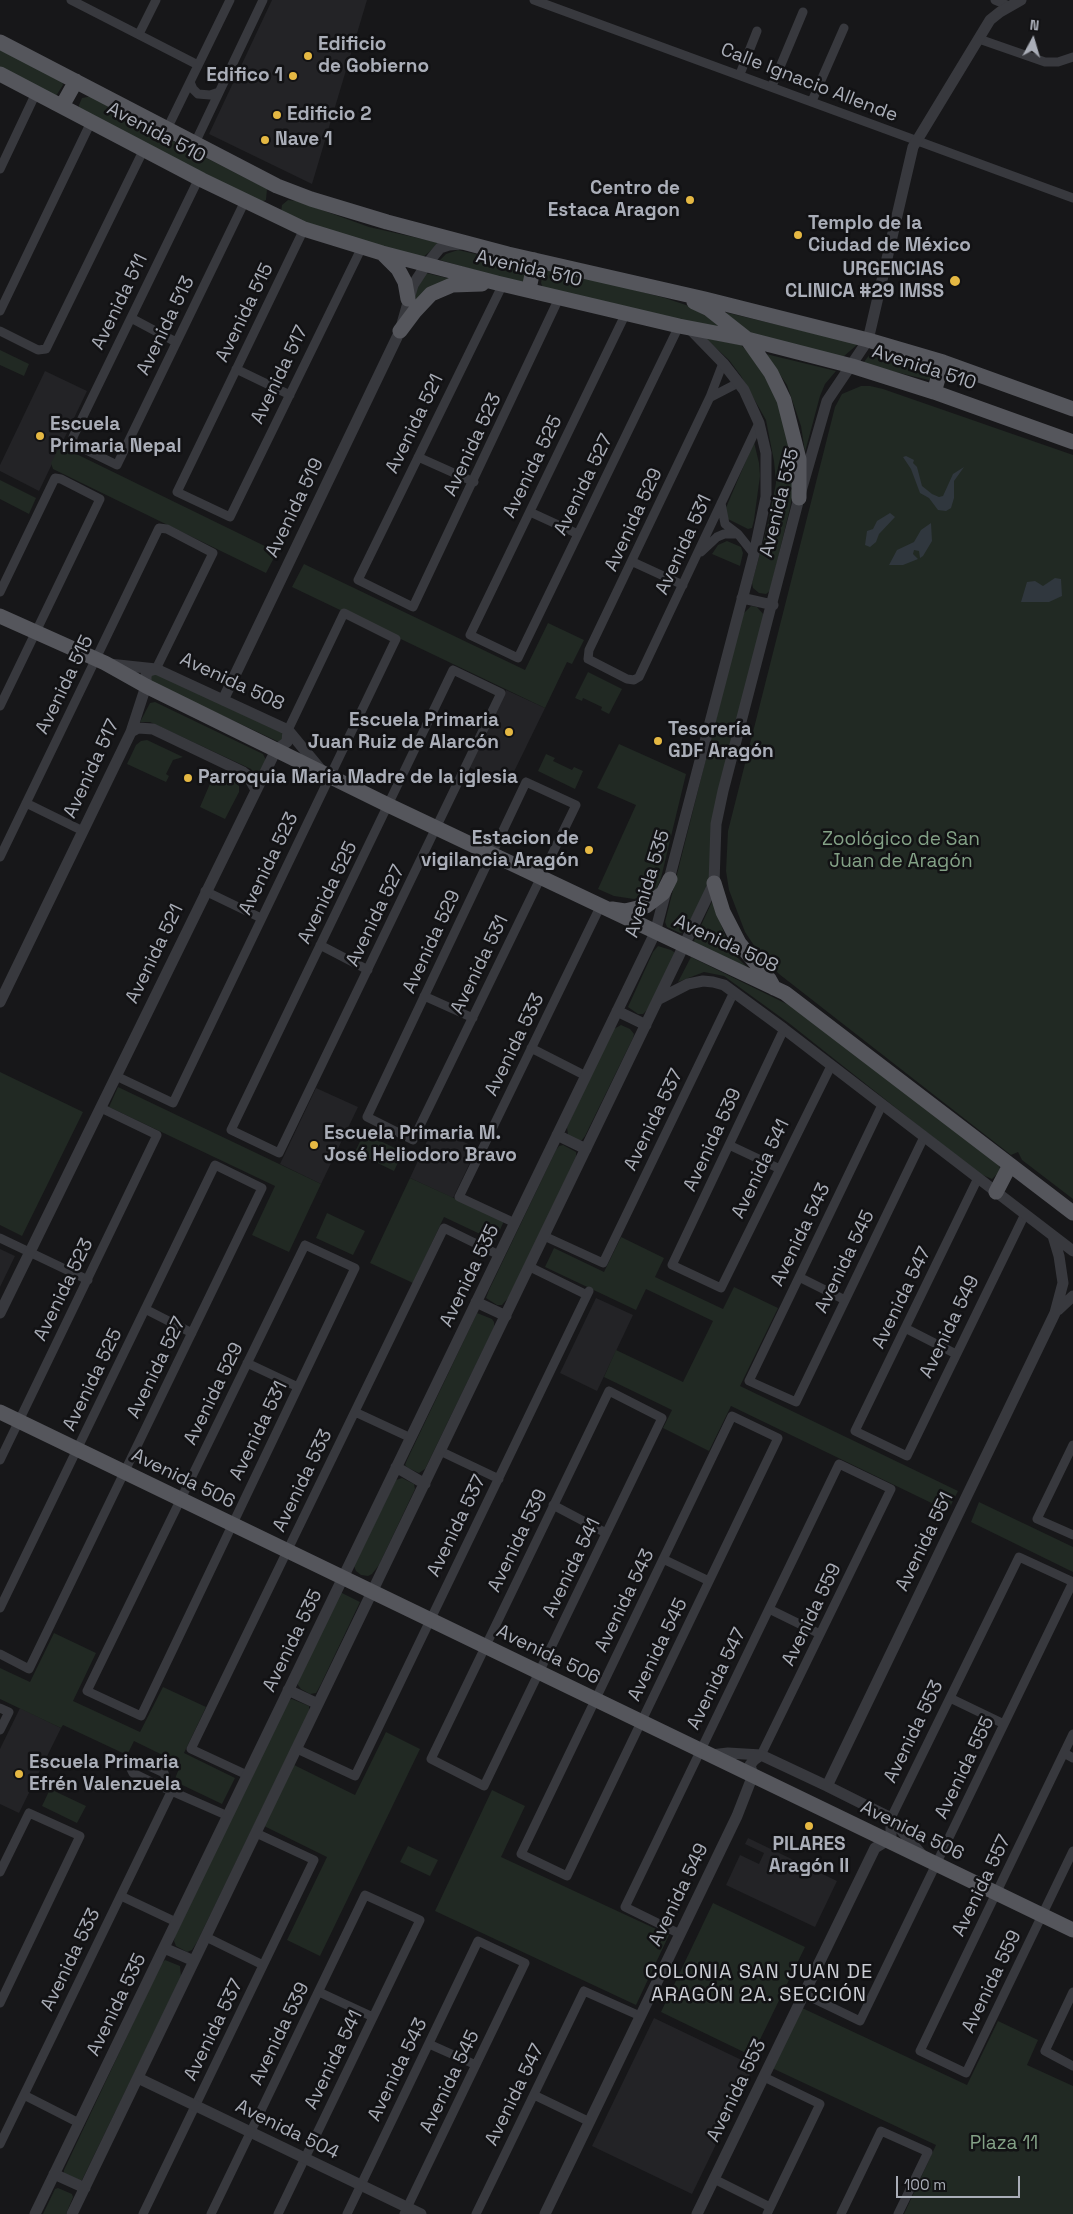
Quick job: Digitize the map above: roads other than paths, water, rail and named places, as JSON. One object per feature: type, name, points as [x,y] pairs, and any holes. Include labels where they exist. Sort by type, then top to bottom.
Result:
[{"type":"main road","name":"Avenida 510","points":[[0,42],[277,186],[311,199],[387,222],[467,243],[674,292],[712,305],[868,340],[943,362],[1073,409]]},
{"type":"main road","name":"Avenida 510","points":[[4,79],[36,93],[244,201],[304,229],[382,253],[500,284],[560,296],[684,327],[747,339],[852,366],[934,392],[1073,442]]},
{"type":"main road","points":[[62,106],[76,81]]},
{"type":"main road","points":[[267,212],[277,186]]},
{"type":"main road","points":[[382,253],[398,268],[405,282],[408,300]]},
{"type":"main road","points":[[529,289],[535,260]]},
{"type":"main road","points":[[400,331],[415,310],[431,294],[452,285],[500,284]]},
{"type":"main road","points":[[684,327],[712,305],[747,339],[771,373],[784,400],[799,459],[799,498]]},
{"type":"main road","points":[[934,392],[943,362]]},
{"type":"main road","name":"Avenida 508","points":[[0,616],[100,662],[388,805],[600,907],[785,993],[1073,1213]]},
{"type":"main road","points":[[600,907],[624,910],[646,906],[663,893],[670,880]]},
{"type":"main road","points":[[714,883],[723,912],[739,944],[769,979],[774,988]]},
{"type":"main road","points":[[996,1192],[1010,1165]]},
{"type":"main road","name":"Avenida 506","points":[[2,1414],[1073,1930]]},
{"type":"street","points":[[71,0],[198,65]]},
{"type":"street","points":[[139,34],[156,0]]},
{"type":"street","points":[[167,129],[230,0]]},
{"type":"street","points":[[195,143],[263,0]]},
{"type":"street","name":"Calle Ignacio Allende","points":[[534,0],[740,74],[1073,198]]},
{"type":"street","points":[[995,0],[1009,6]]},
{"type":"street","name":"Avenida 535","points":[[72,2214],[714,883],[716,824],[799,498],[827,401],[868,340],[911,156],[917,141],[990,20],[1021,0]]},
{"type":"street","points":[[772,86],[802,12]]},
{"type":"street","points":[[812,101],[844,28]]},
{"type":"street","points":[[740,74],[757,31]]},
{"type":"street","points":[[979,39],[1045,62],[1058,62],[1073,57]]},
{"type":"street","points":[[190,82],[198,94],[210,96],[219,92]]},
{"type":"street","points":[[0,169],[36,93]]},
{"type":"street","points":[[0,310],[91,122]]},
{"type":"street","points":[[0,331],[38,350],[44,350],[48,347],[144,149]]},
{"type":"street","name":"Avenida 511","points":[[117,465],[76,445],[73,441],[199,178]]},
{"type":"street","name":"Avenida 513","points":[[117,465],[244,201]]},
{"type":"street","name":"Avenida 515","points":[[230,517],[177,492],[304,229]]},
{"type":"street","name":"Avenida 519","points":[[223,700],[400,331],[413,285],[426,264],[440,248],[467,243]]},
{"type":"street","name":"Avenida 517","points":[[230,517],[362,247]]},
{"type":"street","name":"Avenida 521","points":[[413,607],[358,580],[500,284]]},
{"type":"street","name":"Avenida 523","points":[[413,607],[474,482],[560,296]]},
{"type":"street","name":"Avenida 525","points":[[518,658],[470,635],[626,313]]},
{"type":"street","points":[[131,318],[176,342]]},
{"type":"street","name":"Avenida 535","points":[[35,2214],[655,933],[754,554],[766,497],[766,453],[759,423],[738,383],[722,363],[684,327]]},
{"type":"street","name":"Avenida 527","points":[[518,658],[578,534],[684,327]]},
{"type":"street","name":"Avenida 529","points":[[637,679],[627,679],[592,662],[587,656],[710,397],[722,363]]},
{"type":"street","points":[[236,369],[290,395]]},
{"type":"street","points":[[710,397],[724,388],[738,383]]},
{"type":"street","name":"Avenida 531","points":[[637,679],[759,423]]},
{"type":"street","points":[[418,457],[474,482]]},
{"type":"street","points":[[0,592],[55,478],[100,499],[0,706]]},
{"type":"street","points":[[721,503],[725,524],[738,534],[754,554]]},
{"type":"street","points":[[530,512],[578,534]]},
{"type":"street","name":"Avenida 515","points":[[0,857],[26,803],[100,662],[159,528],[167,530],[213,553]]},
{"type":"street","points":[[697,555],[717,537],[724,534],[738,534]]},
{"type":"street","name":"Avenida 517","points":[[0,1002],[131,732],[146,686],[146,675],[156,668],[213,553]]},
{"type":"street","points":[[633,562],[683,584]]},
{"type":"street","points":[[742,598],[773,605]]},
{"type":"street","name":"Avenida 521","points":[[0,1313],[205,891],[276,750],[286,742],[288,730],[344,613]]},
{"type":"street","name":"Avenida 523","points":[[116,1076],[173,1103],[327,774],[396,639],[344,613]]},
{"type":"street","name":"Avenida 508","points":[[100,662],[156,668],[288,730],[327,774]]},
{"type":"street","name":"Avenida 525","points":[[279,1153],[231,1130],[453,670]]},
{"type":"street","name":"Avenida 527","points":[[279,1153],[501,693],[453,670]]},
{"type":"street","points":[[131,732],[138,728],[154,729],[243,772],[248,776],[256,790]]},
{"type":"street","name":"Avenida 529","points":[[413,1140],[367,1117],[526,782],[576,805]]},
{"type":"street","points":[[26,803],[82,831]]},
{"type":"street","name":"Avenida 531","points":[[413,1140],[576,805]]},
{"type":"street","points":[[205,891],[261,918]]},
{"type":"street","name":"Avenida 533","points":[[515,1223],[459,1197],[600,907]]},
{"type":"street","points":[[320,946],[368,970]]},
{"type":"street","name":"Avenida 508","points":[[659,999],[688,984],[703,981],[724,985],[1073,1251]]},
{"type":"street","name":"Avenida 537","points":[[544,1236],[603,1263],[734,992]]},
{"type":"street","points":[[424,996],[472,1018]]},
{"type":"street","points":[[617,1011],[646,1024]]},
{"type":"street","name":"Avenida 539","points":[[721,1288],[672,1265],[784,1029]]},
{"type":"street","points":[[531,1048],[586,1076]]},
{"type":"street","name":"Avenida 541","points":[[721,1288],[831,1066]]},
{"type":"street","name":"Avenida 543","points":[[796,1402],[752,1383],[750,1379],[882,1105]]},
{"type":"street","name":"Avenida 523","points":[[0,1460],[157,1134],[101,1108]]},
{"type":"street","points":[[557,1135],[586,1149]]},
{"type":"street","name":"Avenida 545","points":[[796,1402],[924,1137]]},
{"type":"street","points":[[729,1145],[780,1169]]},
{"type":"street","name":"Avenida 525","points":[[0,1608],[214,1165]]},
{"type":"street","name":"Avenida 527","points":[[0,1654],[29,1669],[262,1188],[214,1165]]},
{"type":"street","name":"Avenida 547","points":[[907,1456],[855,1431],[978,1178]]},
{"type":"street","name":"Avenida 549","points":[[907,1456],[1024,1214]]},
{"type":"street","name":"Avenida 533","points":[[247,1775],[191,1749],[444,1228],[500,1255]]},
{"type":"street","name":"Avenida 551","points":[[827,1786],[1055,1313],[1063,1283],[1059,1256],[1053,1236]]},
{"type":"street","points":[[0,1238],[88,1280]]},
{"type":"street","name":"Avenida 529","points":[[140,1716],[87,1691],[305,1246]]},
{"type":"street","name":"Avenida 531","points":[[140,1716],[355,1268],[305,1246]]},
{"type":"street","name":"Avenida 537","points":[[297,1749],[355,1776],[499,1479],[588,1293],[530,1267]]},
{"type":"street","points":[[799,1278],[845,1300]]},
{"type":"street","name":"Avenida 551","points":[[1055,1313],[1073,1296]]},
{"type":"street","points":[[476,1302],[506,1316]]},
{"type":"street","points":[[145,1309],[192,1333]]},
{"type":"street","points":[[905,1328],[956,1354]]},
{"type":"street","points":[[247,1363],[298,1387]]},
{"type":"street","name":"Avenida 539","points":[[484,1786],[431,1759],[609,1391]]},
{"type":"street","name":"Avenida 541","points":[[484,1786],[662,1418],[609,1391]]},
{"type":"street","points":[[355,1412],[410,1438]]},
{"type":"street","name":"Avenida 543","points":[[567,1876],[520,1854],[732,1416]]},
{"type":"street","name":"Avenida 545","points":[[567,1876],[778,1438],[732,1416]]},
{"type":"street","points":[[1073,1445],[1037,1519],[1073,1535]]},
{"type":"street","points":[[440,1451],[499,1479]]},
{"type":"street","name":"Avenida 547","points":[[680,1934],[625,1907],[706,1752],[769,1609],[839,1464]]},
{"type":"street","name":"Avenida 559","points":[[762,1755],[891,1489],[839,1464]]},
{"type":"street","points":[[396,1467],[425,1484]]},
{"type":"street","points":[[554,1505],[606,1533]]},
{"type":"street","name":"Avenida 553","points":[[697,2214],[876,1848],[888,1840],[892,1833],[891,1818],[1019,1557],[1073,1582]]},
{"type":"street","points":[[663,1559],[709,1581]]},
{"type":"street","name":"Avenida 555","points":[[804,1994],[860,2021],[931,1862],[1004,1724],[1073,1582]]},
{"type":"street","points":[[769,1609],[820,1634]]},
{"type":"street","points":[[288,1690],[318,1704]]},
{"type":"street","points":[[950,1698],[1004,1724]]},
{"type":"street","points":[[0,1708],[9,1712],[0,1730]]},
{"type":"street","name":"Avenida 557","points":[[966,2073],[920,2051],[1073,1734]]},
{"type":"street","points":[[706,1752],[762,1755],[827,1786],[891,1818],[931,1862]]},
{"type":"street","points":[[1064,1754],[1073,1758]]},
{"type":"street","name":"Avenida 549","points":[[545,2214],[737,1816],[753,1775],[750,1765],[762,1755]]},
{"type":"street","points":[[162,1787],[228,1816]]},
{"type":"street","name":"Avenida 533","points":[[0,2144],[172,1790]]},
{"type":"street","points":[[0,1872],[29,1813],[80,1836],[0,2003]]},
{"type":"street","name":"Avenida 537","points":[[143,2214],[314,1860],[256,1833]]},
{"type":"street","name":"Avenida 559","points":[[966,2073],[1073,1852]]},
{"type":"street","name":"Avenida 539","points":[[211,2214],[365,1895],[420,1920]]},
{"type":"street","points":[[120,1896],[176,1922]]},
{"type":"street","name":"Avenida 541","points":[[278,2214],[420,1920]]},
{"type":"street","points":[[206,1937],[263,1965]]},
{"type":"street","name":"Avenida 543","points":[[347,2214],[478,1941],[525,1964]]},
{"type":"street","points":[[164,1948],[194,1962]]},
{"type":"street","name":"Avenida 545","points":[[405,2211],[525,1964]]},
{"type":"street","name":"Avenida 547","points":[[476,2214],[584,1991],[640,2016]]},
{"type":"street","points":[[318,1992],[373,2017]]},
{"type":"street","points":[[1073,1992],[1045,2051],[1073,2066]]},
{"type":"street","points":[[429,2044],[476,2065]]},
{"type":"street","points":[[714,2179],[769,2210],[820,2104],[764,2077]]},
{"type":"street","name":"Avenida 504","points":[[138,2078],[361,2185],[405,2211],[421,2214]]},
{"type":"street","points":[[534,2095],[590,2122]]},
{"type":"street","points":[[24,2096],[79,2123]]},
{"type":"street","points":[[841,2214],[881,2131],[928,2152],[898,2214]]},
{"type":"street","points":[[54,2174],[85,2188]]},
{"type":"place","name":"Edificio de Gobierno","points":[[308,56]]},
{"type":"place","name":"Edifico 1","points":[[293,76]]},
{"type":"place","name":"Edificio 2","points":[[277,115]]},
{"type":"place","name":"Nave 1","points":[[265,140]]},
{"type":"place","name":"Centro de Estaca Aragon","points":[[690,200]]},
{"type":"place","name":"Templo de la Ciudad de México","points":[[798,235]]},
{"type":"place","name":"URGENCIAS CLINICA #29 IMSS","points":[[955,281]]},
{"type":"place","name":"Escuela Primaria Nepal","points":[[40,436]]},
{"type":"place","name":"Escuela Primaria Juan Ruiz de Alarcón","points":[[509,732]]},
{"type":"place","name":"Tesorería GDF Aragón","points":[[658,741]]},
{"type":"place","name":"Parroquia Maria Madre de la iglesia","points":[[188,778]]},
{"type":"place","name":"Estacion de vigilancia Aragón","points":[[589,850]]},
{"type":"place","name":"Escuela Primaria M. José Heliodoro Bravo","points":[[314,1145]]},
{"type":"place","name":"Escuela Primaria Efrén Valenzuela","points":[[19,1774]]},
{"type":"place","name":"PILARES Aragón II","points":[[809,1826]]},
{"type":"district","name":"COLONIA SAN JUAN DE ARAGÓN 2A. SECCIÓN","points":[[759,1984]]},
{"type":"park label","name":"Zoológico de San Juan de Aragón","points":[[901,851]]},
{"type":"park label","name":"Plaza 11","points":[[1004,2144]]}]
